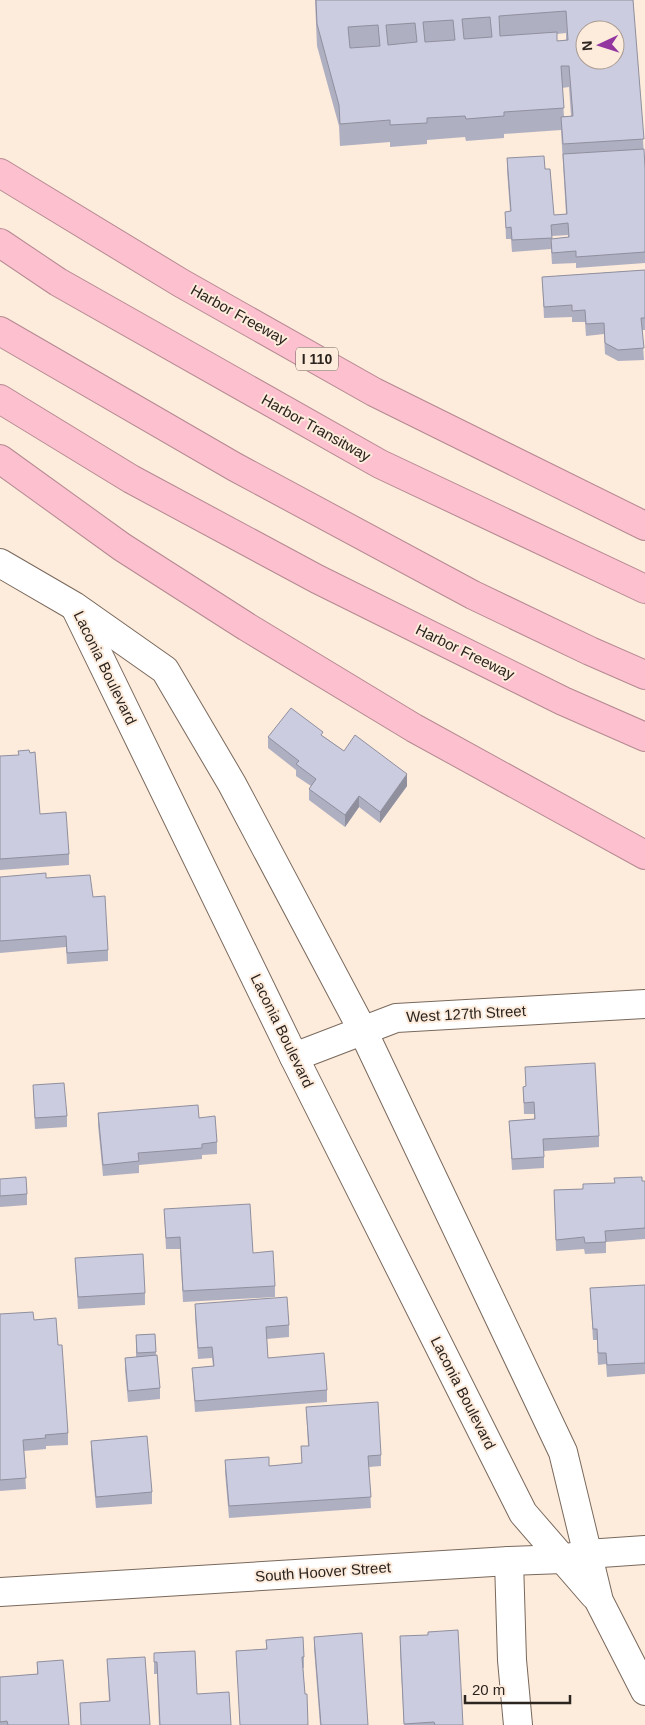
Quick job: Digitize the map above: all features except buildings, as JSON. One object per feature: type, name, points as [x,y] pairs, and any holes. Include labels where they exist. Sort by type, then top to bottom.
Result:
[{"type":"highway","name":"Harbor Freeway","points":[[0,173],[181,283],[374,392],[645,526]]},
{"type":"highway","name":"Harbor Transitway","points":[[0,242],[58,282],[380,464],[645,589]]},
{"type":"highway","points":[[0,331],[235,467],[473,595],[645,675]]},
{"type":"highway","name":"Harbor Freeway","points":[[0,399],[131,479],[318,579],[563,701],[645,737]]},
{"type":"highway","points":[[0,460],[122,547],[247,627],[414,728],[645,855]]},
{"type":"street","points":[[0,563],[74,606]]},
{"type":"street","name":"Laconia Boulevard","points":[[74,606],[165,670],[232,784],[363,1031],[563,1452],[575,1557],[645,1691]]},
{"type":"street","name":"Laconia Boulevard","points":[[74,606],[294,1057],[523,1513],[575,1557]]},
{"type":"street","name":"West 127th Street","points":[[294,1057],[396,1018],[645,1004]]},
{"type":"street","name":"South Hoover Street","points":[[0,1592],[575,1557],[645,1550]]},
{"type":"street","points":[[509,1561],[512,1660],[518,1725]]}]
